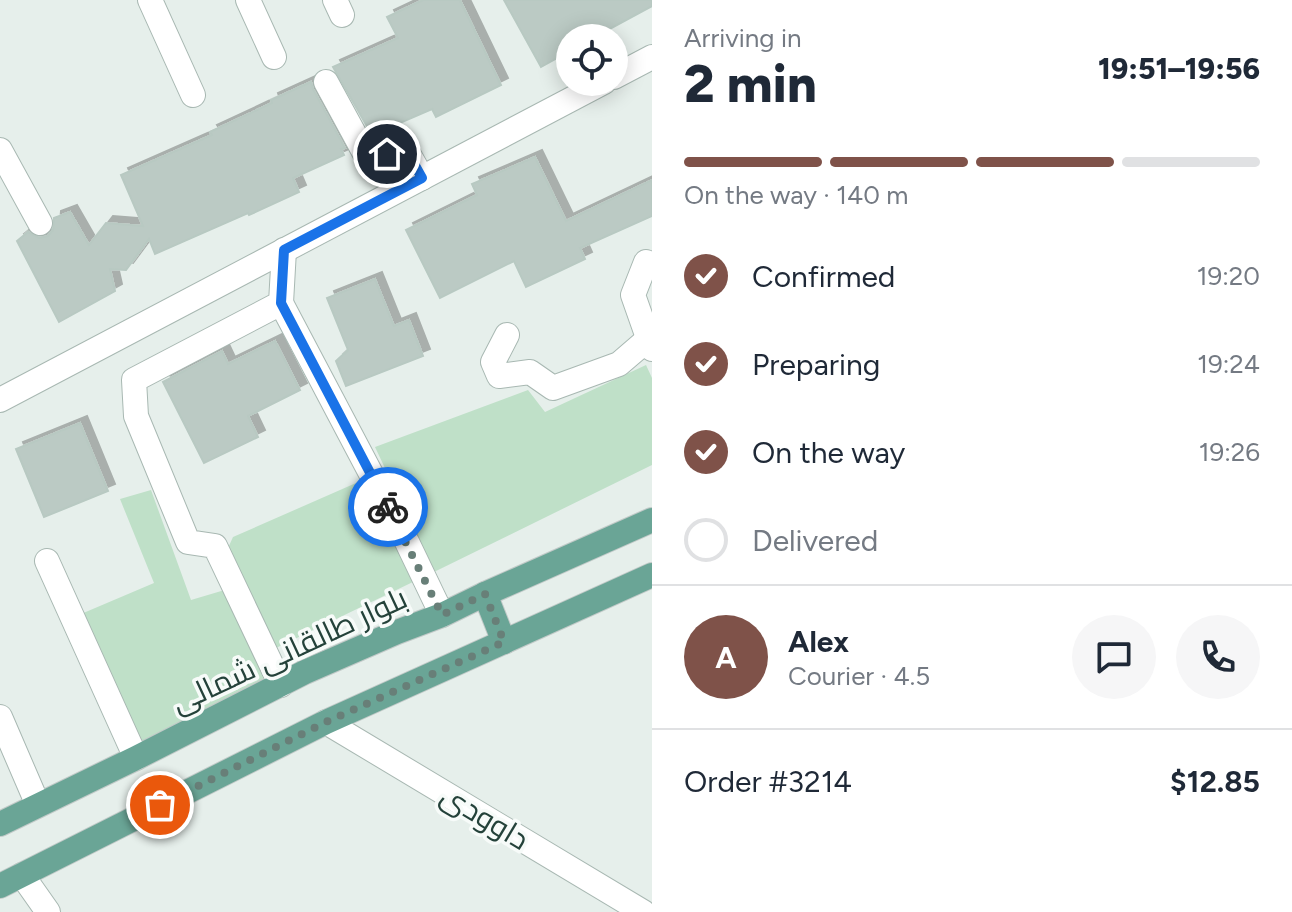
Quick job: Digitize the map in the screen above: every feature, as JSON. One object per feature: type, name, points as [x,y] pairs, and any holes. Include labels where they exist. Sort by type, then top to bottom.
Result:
[{"type":"main road","name":"بلوار طالقانی شمالی","points":[[0,824],[317,667],[442,615],[652,520]]},
{"type":"main road","points":[[11,881],[326,722],[652,575]]},
{"type":"main road","points":[[485,594],[504,642]]},
{"type":"street","points":[[150,0],[193,95]]},
{"type":"street","points":[[248,0],[274,57]]},
{"type":"street","points":[[628,70],[652,57]]},
{"type":"street","points":[[326,82],[369,161],[404,146],[422,178]]},
{"type":"street","points":[[0,400],[577,96]]},
{"type":"street","points":[[0,150],[40,223]]},
{"type":"street","points":[[284,250],[281,303],[442,615]]},
{"type":"street","points":[[507,335],[493,362],[499,376],[530,372],[553,388],[619,364],[650,344],[633,295],[646,262]]},
{"type":"street","points":[[281,303],[134,380],[136,416],[188,542],[215,546],[281,685]]},
{"type":"street","points":[[47,561],[136,758]]},
{"type":"street","points":[[0,717],[38,805]]},
{"type":"street","name":"داوودی","points":[[326,722],[643,912]]},
{"type":"street","points":[[11,881],[48,912]]},
{"type":"green space","points":[[646,365],[652,378],[652,465],[434,572],[375,447],[528,390],[545,412]]},
{"type":"green space","points":[[365,476],[415,581],[276,648],[228,548],[233,537],[356,483]]},
{"type":"green space","points":[[151,490],[191,600],[228,589],[270,680],[140,746],[81,614],[154,583],[120,499]]},
{"type":"building","points":[[423,0],[460,0],[501,85],[436,117],[432,109],[372,135],[333,67],[398,38],[387,17]]},
{"type":"building","points":[[504,0],[652,0],[652,6],[619,24],[556,24],[556,59],[541,67]]},
{"type":"building","points":[[311,82],[345,148],[341,149],[344,155],[293,178],[299,192],[249,215],[155,254],[149,239],[126,270],[110,269],[115,291],[59,322],[17,241],[28,232],[39,238],[48,236],[53,230],[54,218],[70,212],[89,245],[106,223],[143,226],[121,175],[212,135],[210,132]]},
{"type":"building","points":[[535,157],[566,221],[652,180],[652,216],[580,248],[585,259],[526,287],[514,261],[440,298],[406,230],[477,195],[472,184]]},
{"type":"building","points":[[375,279],[394,326],[409,320],[423,356],[346,386],[336,361],[348,350],[327,298]]},
{"type":"building","points":[[275,341],[300,390],[248,416],[258,437],[204,463],[163,382],[222,351],[228,364]]},
{"type":"building","points":[[80,423],[108,491],[44,517],[16,449]]},
{"type":"way so far","points":[[160,805],[326,722],[504,642],[485,594],[442,615],[388,507]]},
{"type":"route","points":[[387,154],[404,146],[422,178],[284,250],[281,303],[388,507]]}]
